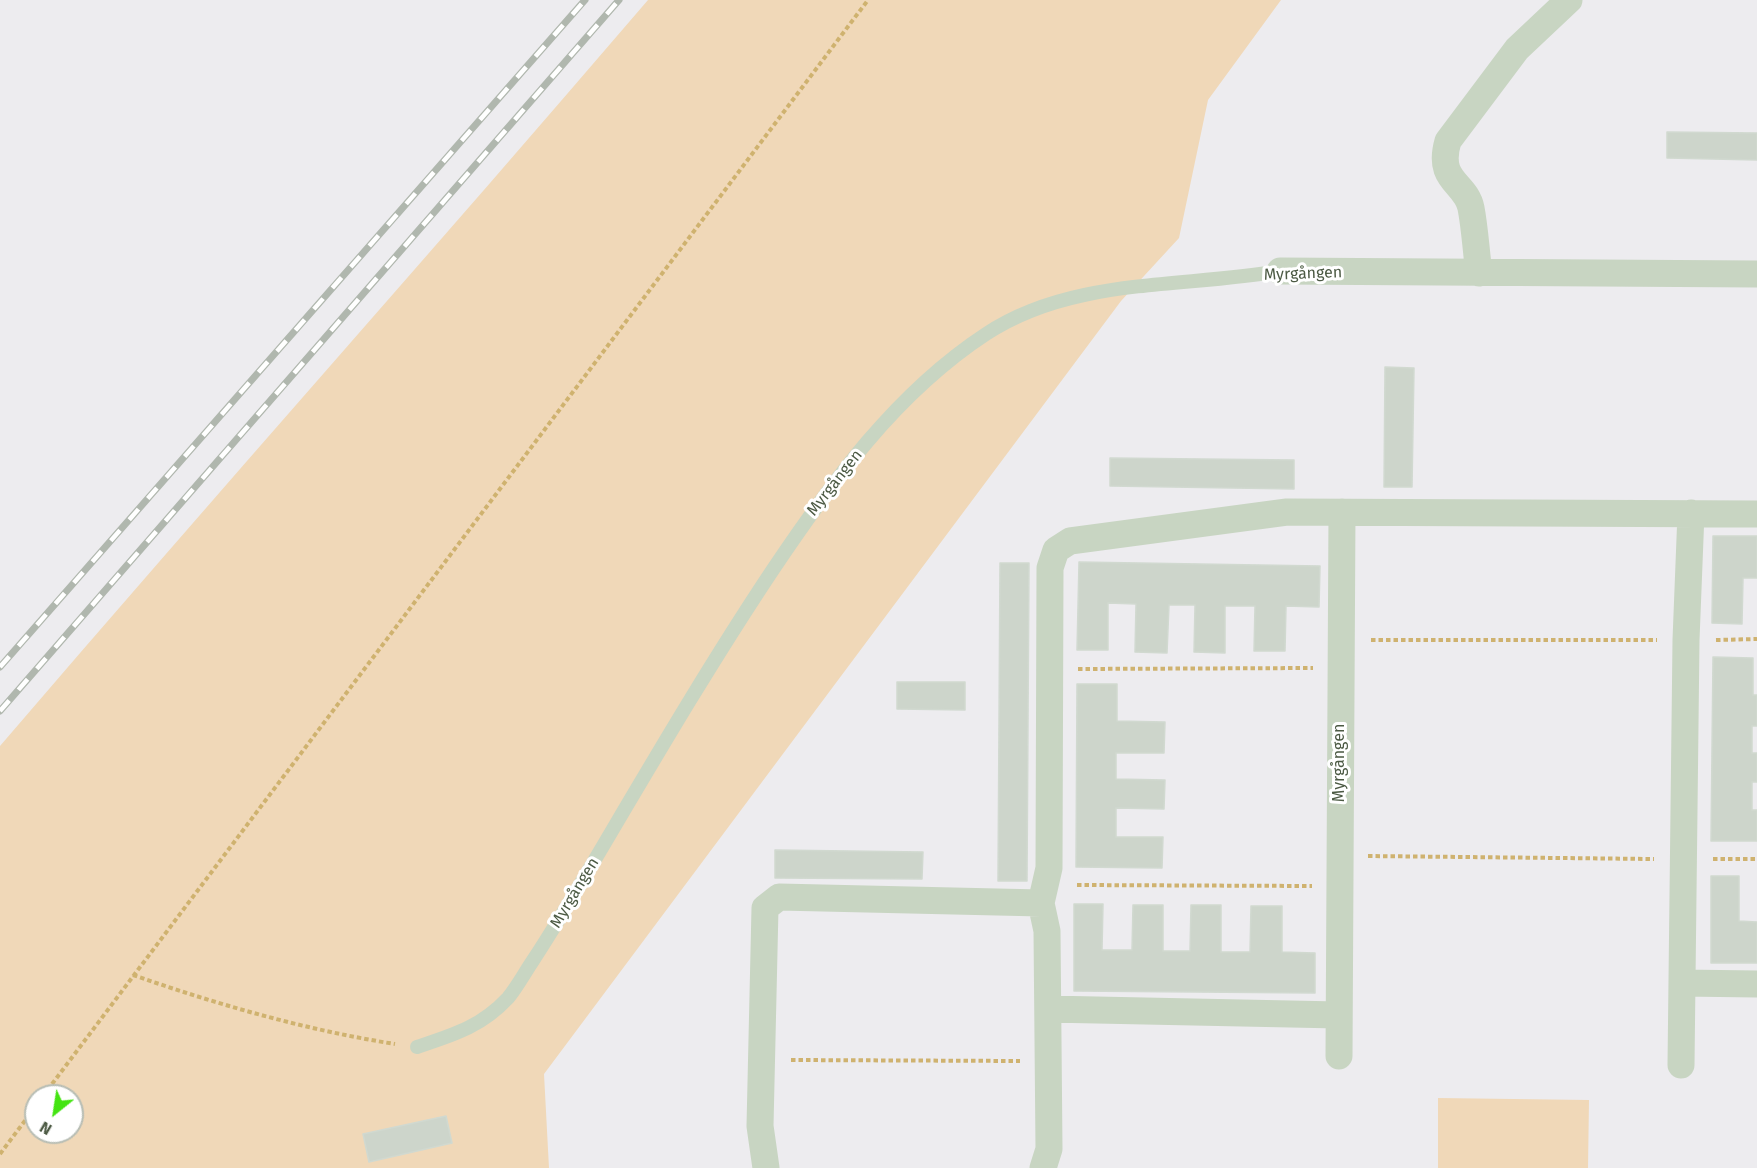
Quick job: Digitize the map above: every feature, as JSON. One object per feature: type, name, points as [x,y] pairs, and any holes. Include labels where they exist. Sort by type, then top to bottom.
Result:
[{"type":"street","points":[[1479,273],[1471,205],[1449,177],[1443,156],[1448,141],[1517,50],[1569,0]]},
{"type":"street","name":"Myrgången","points":[[1280,271],[1757,274]]},
{"type":"street","points":[[1043,1168],[1049,1149],[1047,931],[1043,894],[1049,868],[1050,568],[1056,550],[1070,541],[1287,512],[1757,514]]},
{"type":"street","name":"Myrgången","points":[[1339,1056],[1342,512]]},
{"type":"street","points":[[1681,1065],[1686,640],[1691,513]]},
{"type":"street","points":[[766,1168],[760,1126],[765,908],[779,897],[1043,894]]},
{"type":"street","points":[[1682,982],[1757,984]]},
{"type":"street","points":[[1048,1009],[1339,1015]]},
{"type":"lane","name":"Myrgången","points":[[417,1047],[473,1028],[508,997],[546,940],[734,628],[811,513],[877,429],[929,378],[987,333],[1048,304],[1122,288],[1233,279],[1280,271]]},
{"type":"path","points":[[52,1084],[868,0]]},
{"type":"path","points":[[1341,640],[1757,639]]},
{"type":"path","points":[[1049,669],[1341,668]]},
{"type":"path","points":[[1340,856],[1757,859]]},
{"type":"path","points":[[1043,894],[1340,887]]},
{"type":"path","points":[[133,975],[339,1035],[417,1047]]},
{"type":"path","points":[[761,1059],[1048,1061]]},
{"type":"path","points":[[0,1154],[24,1122]]},
{"type":"shaded area","points":[[648,0],[1281,0],[1208,100],[1179,238],[1121,301],[544,1074],[549,1168],[0,1168],[0,746]]},
{"type":"shaded area","points":[[1438,1098],[1589,1100],[1588,1168],[1438,1168]]},
{"type":"building","points":[[1667,132],[1757,133],[1757,160],[1667,158]]},
{"type":"building","points":[[1385,367],[1414,368],[1412,487],[1384,487]]},
{"type":"building","points":[[1110,458],[1294,460],[1294,489],[1110,486]]},
{"type":"building","points":[[1713,536],[1757,536],[1757,578],[1743,578],[1742,624],[1712,623]]},
{"type":"building","points":[[1079,562],[1320,566],[1319,607],[1286,606],[1285,651],[1254,651],[1255,606],[1225,606],[1225,653],[1194,652],[1195,605],[1169,605],[1167,653],[1135,652],[1136,604],[1108,603],[1108,650],[1077,650]]},
{"type":"building","points":[[1000,563],[1029,563],[1027,881],[998,881]]},
{"type":"building","points":[[1713,657],[1753,658],[1753,695],[1757,695],[1757,726],[1752,726],[1752,753],[1757,753],[1757,782],[1752,782],[1752,810],[1757,810],[1757,841],[1711,841]]},
{"type":"building","points":[[897,682],[965,682],[965,710],[897,709]]},
{"type":"building","points":[[1077,684],[1117,684],[1117,721],[1165,722],[1164,753],[1116,753],[1116,779],[1165,780],[1164,809],[1116,808],[1116,837],[1163,837],[1162,868],[1076,867]]},
{"type":"building","points":[[775,850],[923,852],[922,879],[775,878]]},
{"type":"building","points":[[1711,876],[1739,876],[1739,921],[1757,922],[1757,963],[1711,963]]},
{"type":"building","points":[[1074,904],[1103,904],[1102,950],[1132,950],[1133,905],[1163,905],[1163,951],[1190,951],[1191,905],[1221,905],[1221,952],[1250,952],[1251,906],[1282,906],[1282,952],[1315,953],[1315,993],[1074,991]]},
{"type":"building","points":[[446,1116],[452,1143],[369,1162],[363,1134]]},
{"type":"railway","points":[[0,667],[585,0]]},
{"type":"railway","points":[[0,711],[619,0]]}]
